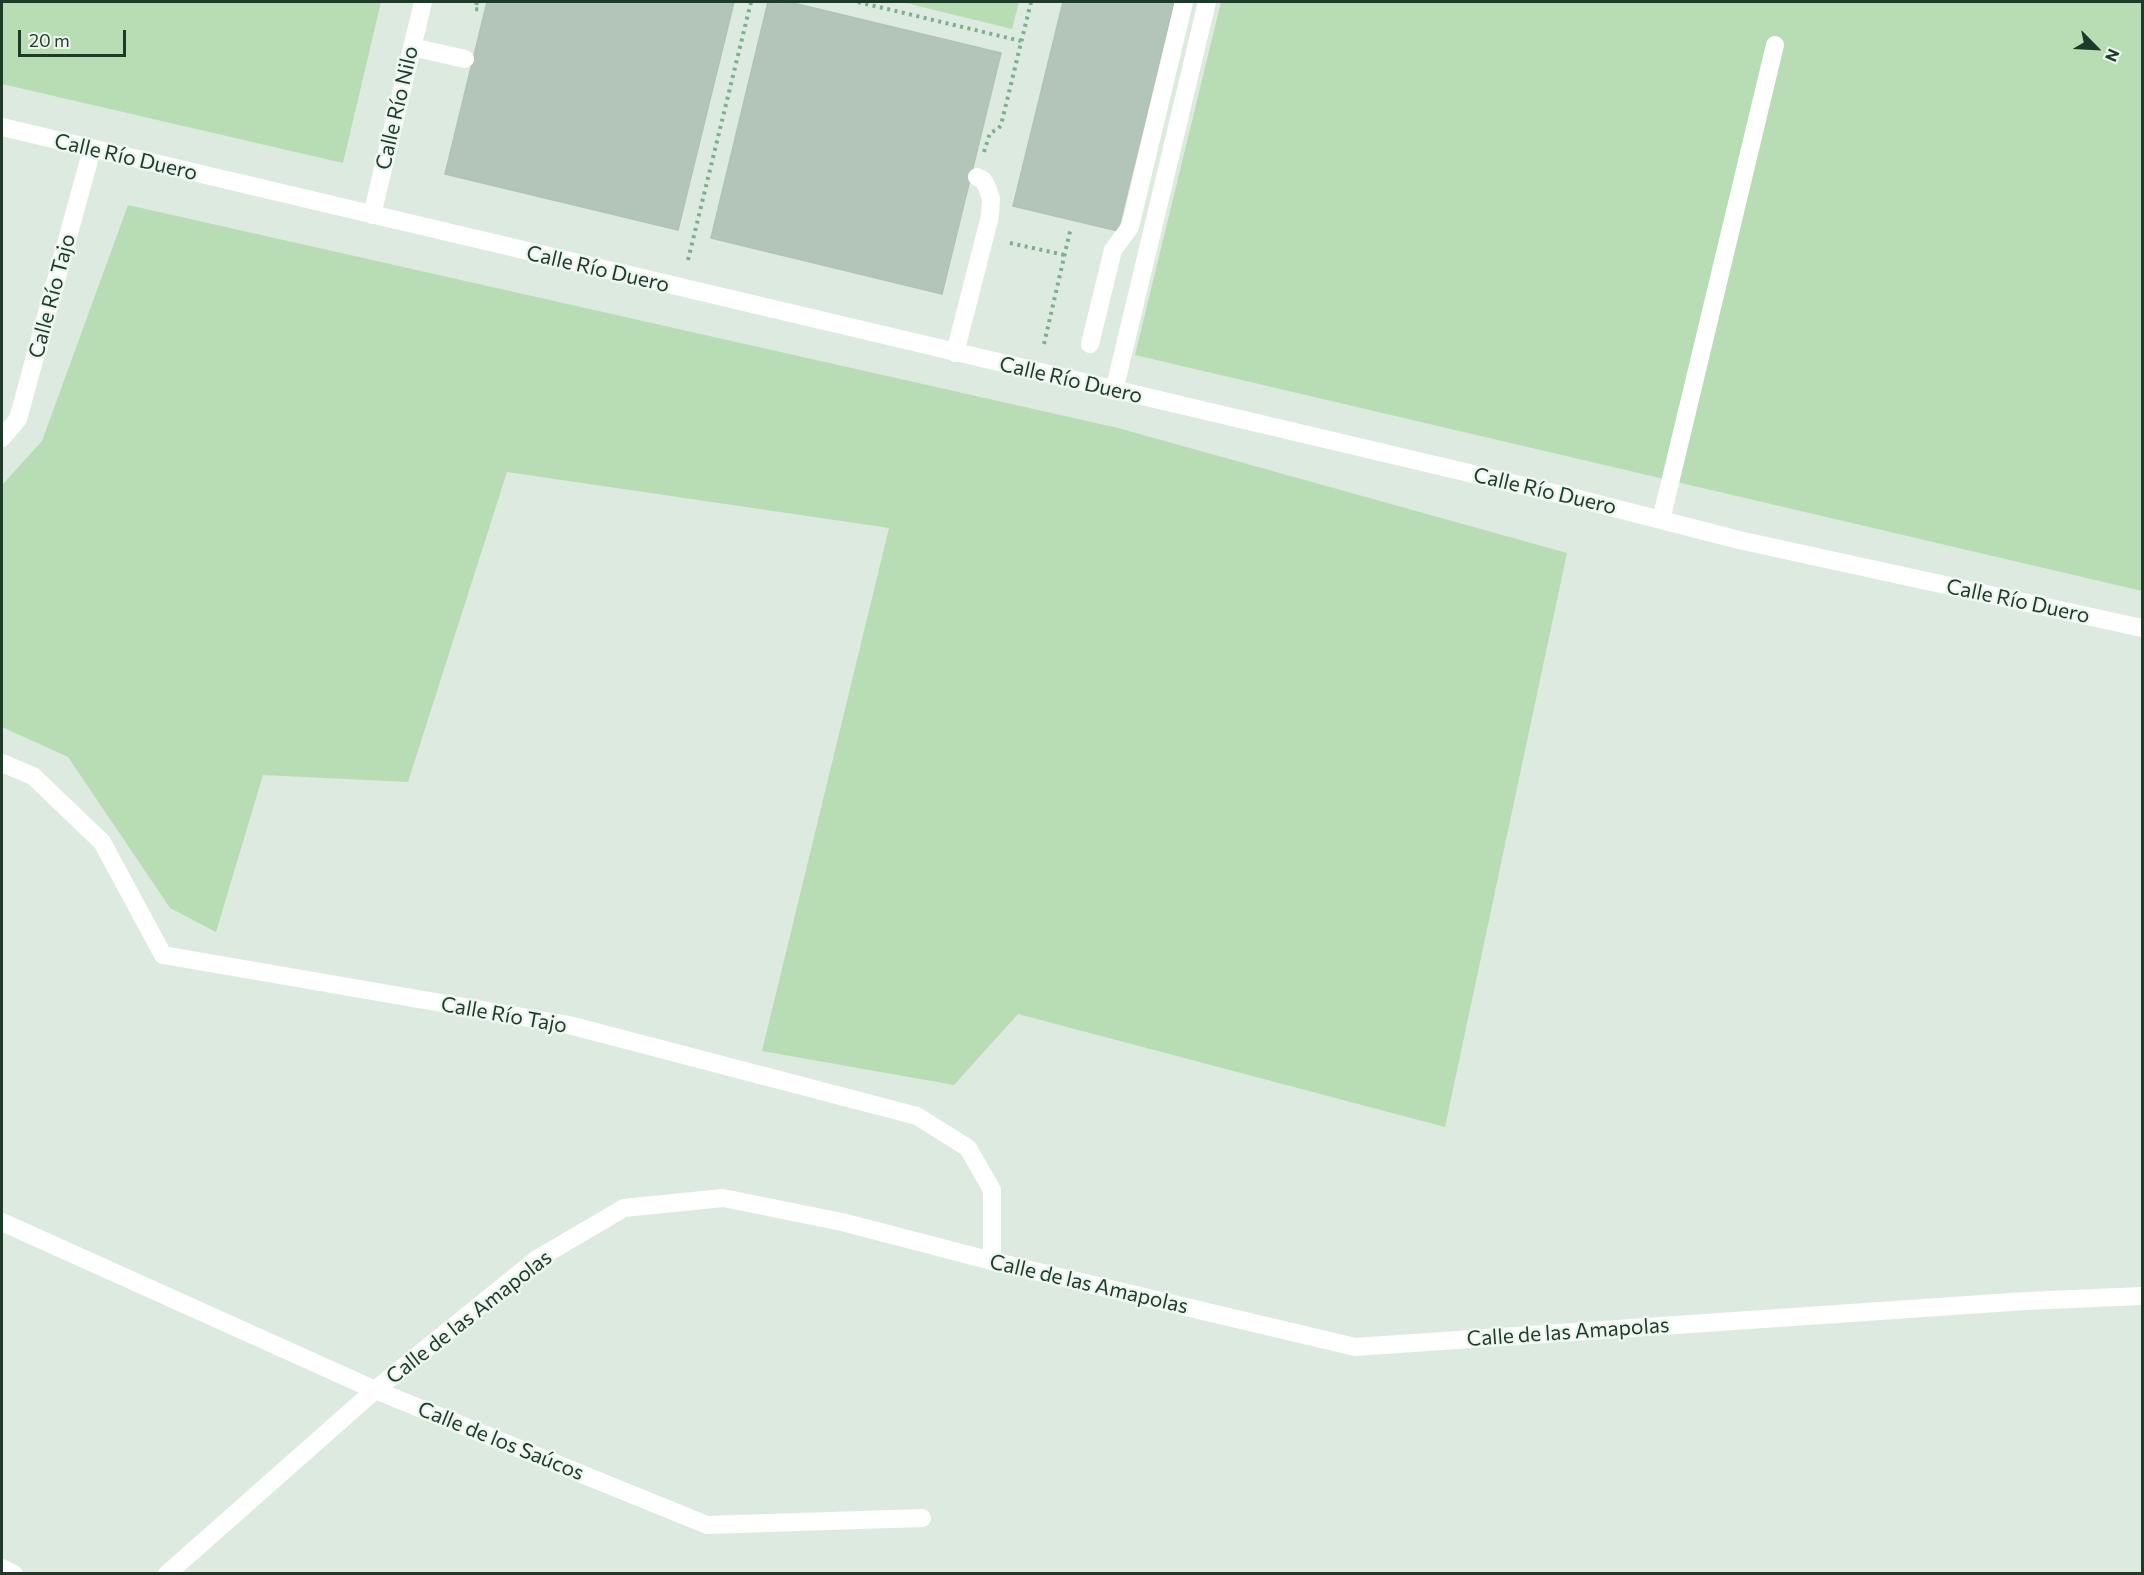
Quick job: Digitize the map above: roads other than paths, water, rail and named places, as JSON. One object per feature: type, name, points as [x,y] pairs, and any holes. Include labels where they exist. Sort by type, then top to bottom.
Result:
[{"type":"street","name":"Calle Río Nilo","points":[[372,215],[423,2]]},
{"type":"street","points":[[1090,344],[1113,249],[1130,227],[1184,2]]},
{"type":"street","points":[[1114,391],[1207,2]]},
{"type":"street","points":[[1661,519],[1775,45]]},
{"type":"street","points":[[412,47],[465,59]]},
{"type":"street","name":"Calle Río Duero","points":[[2,128],[1661,519],[1739,540],[2142,628]]},
{"type":"street","name":"Calle Río Tajo","points":[[2,438],[18,419],[92,149]]},
{"type":"street","points":[[955,353],[984,237],[991,199],[983,180],[977,177]]},
{"type":"street","name":"Calle Río Tajo","points":[[2,763],[33,776],[102,842],[163,955],[569,1025],[917,1116],[968,1148],[992,1190],[992,1261]]},
{"type":"street","name":"Calle de las Amapolas","points":[[167,1574],[375,1390],[537,1259],[624,1208],[723,1198],[842,1222],[992,1261],[1355,1347],[2026,1300],[2142,1296]]},
{"type":"street","name":"Calle de los Saúcos","points":[[2,1222],[375,1390],[707,1525],[922,1518]]},
{"type":"street","points":[[2,1568],[14,1574]]}]
